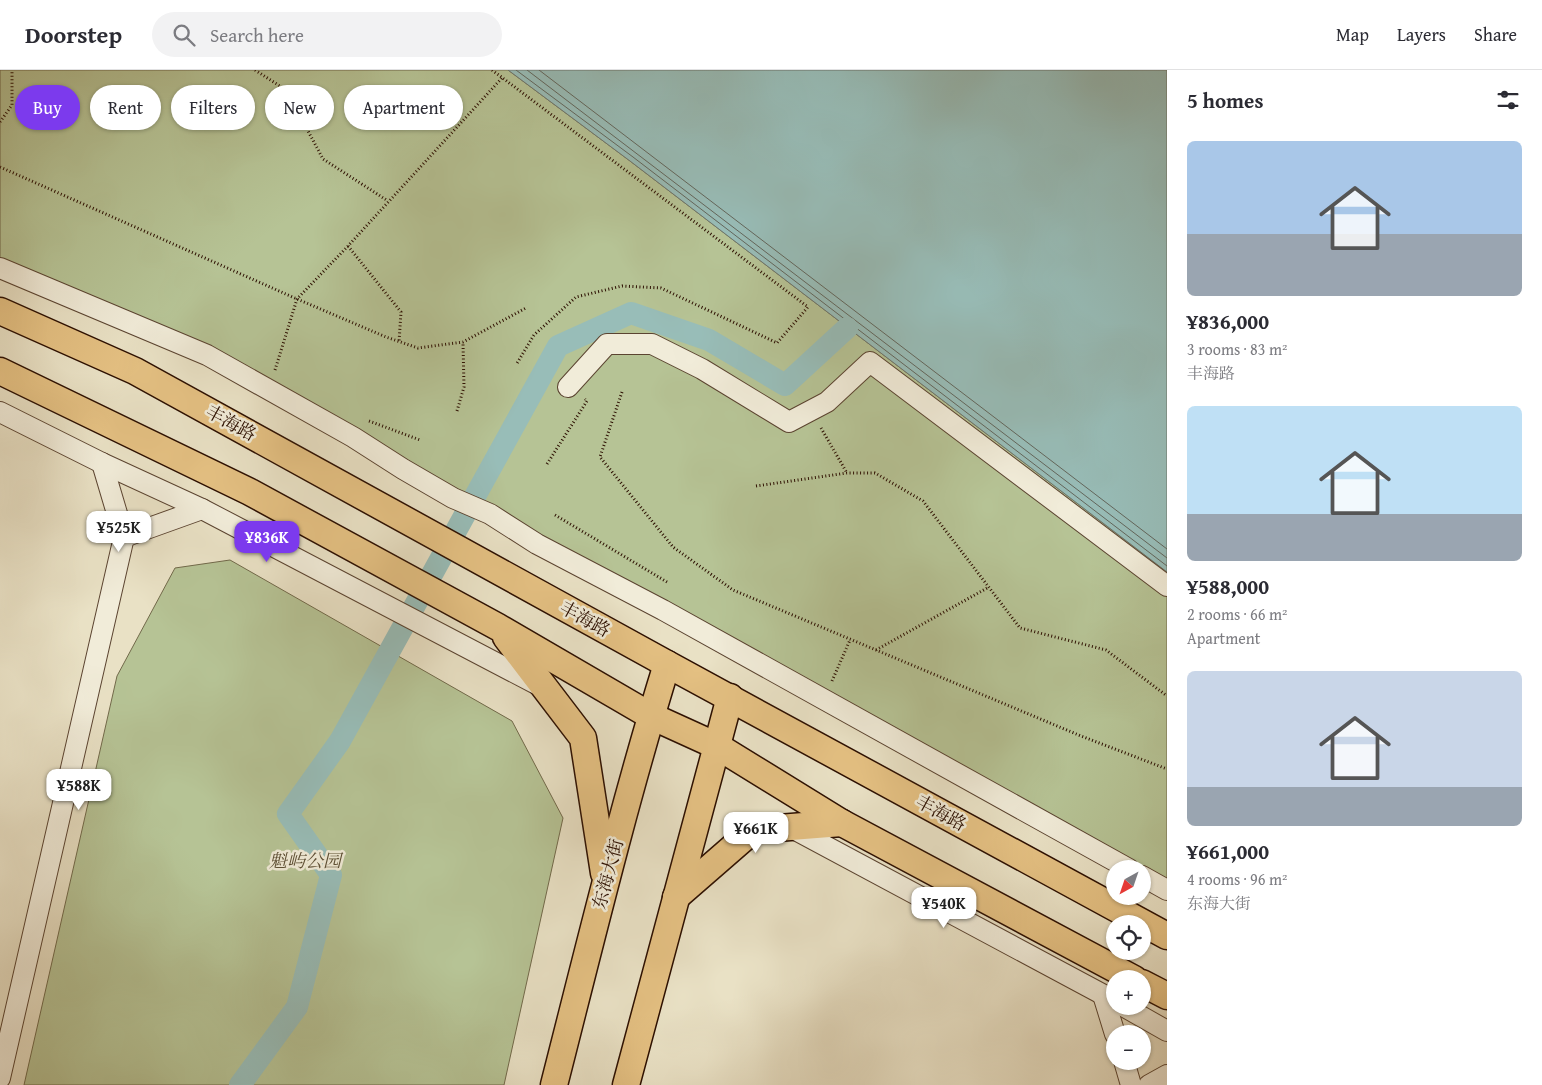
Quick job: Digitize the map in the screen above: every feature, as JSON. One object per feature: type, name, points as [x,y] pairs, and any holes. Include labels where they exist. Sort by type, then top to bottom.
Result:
[{"type":"main road","name":"丰海路","points":[[0,310],[135,371],[667,664],[1167,936]]},
{"type":"main road","points":[[0,371],[250,492],[498,627],[651,716],[718,746],[842,822],[1117,970]]},
{"type":"main road","points":[[498,627],[583,738],[606,883]]},
{"type":"main road","name":"东海大街","points":[[554,1085],[606,883],[667,664]]},
{"type":"main road","points":[[626,1085],[730,697]]},
{"type":"main road","points":[[676,897],[753,830],[842,822]]},
{"type":"main road","points":[[1151,988],[1167,996]]},
{"type":"street","points":[[0,268],[207,355],[353,437],[453,498],[490,514],[537,544],[663,610],[1112,860]]},
{"type":"street","points":[[568,387],[607,344],[652,344],[702,369],[789,422],[826,402],[870,362],[1167,586]]},
{"type":"street","points":[[0,412],[102,463],[202,509],[546,689]]},
{"type":"street","points":[[0,1078],[124,537],[102,463]]},
{"type":"street","points":[[124,537],[202,509]]},
{"type":"street","points":[[790,827],[1106,996]]},
{"type":"street","points":[[1151,881],[1167,890]]},
{"type":"street","points":[[1139,1015],[1167,1031]]},
{"type":"street","points":[[1127,1070],[1131,1085]]},
{"type":"street","points":[[1149,1085],[1167,1075]]},
{"type":"path","points":[[0,122],[12,105],[12,70]]},
{"type":"path","points":[[255,70],[286,90],[322,159],[388,201]]},
{"type":"path","points":[[492,70],[808,307],[777,343],[661,288],[622,286],[576,297],[534,335],[516,365]]},
{"type":"path","points":[[269,390],[296,299],[348,246],[502,78]]},
{"type":"path","points":[[0,167],[296,299],[418,348],[463,342],[526,308]]},
{"type":"path","points":[[348,246],[401,312],[400,342]]},
{"type":"path","points":[[457,411],[464,386],[463,342]]},
{"type":"path","points":[[548,464],[587,401],[568,387]]},
{"type":"path","points":[[622,392],[600,457],[673,547],[733,590],[1081,736],[1167,769]]},
{"type":"path","points":[[810,410],[847,473]]},
{"type":"path","points":[[353,437],[364,420],[420,440]]},
{"type":"path","points":[[756,486],[847,473],[875,473],[923,501],[1020,628],[1106,650],[1167,696]]},
{"type":"path","points":[[554,515],[668,582]]},
{"type":"path","points":[[876,650],[989,587]]},
{"type":"path","points":[[824,700],[850,640]]},
{"type":"green space","points":[[0,70],[508,70],[630,161],[1167,572],[1167,890],[1151,881],[1151,860],[1113,860],[207,355],[0,268]]},
{"type":"green space","name":"魁屿公园","points":[[230,560],[512,721],[563,818],[504,1085],[24,1085],[117,676],[175,568]]},
{"type":"water","points":[[508,70],[1167,70],[1167,572],[630,161]]},
{"type":"waterway","points":[[240,1085],[297,1007],[331,875],[288,814],[340,741],[558,346],[631,313],[709,340],[785,385],[847,328]]}]
